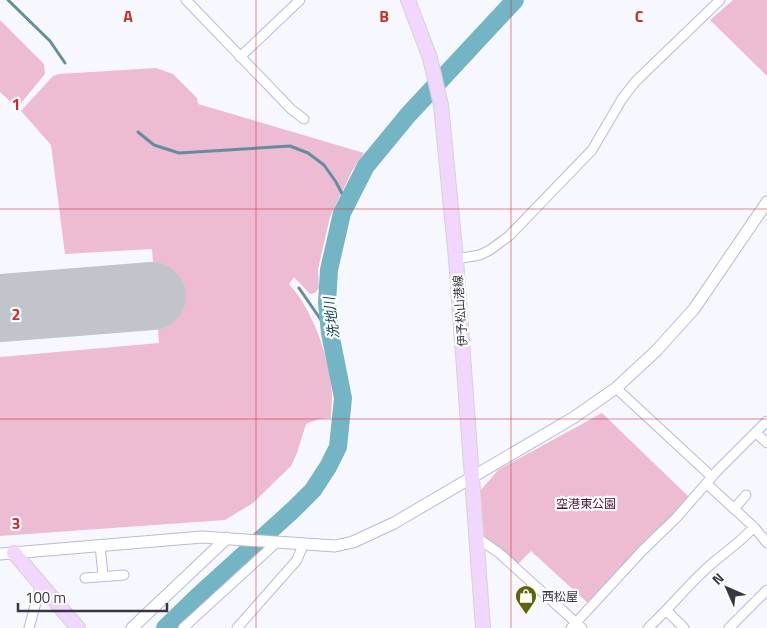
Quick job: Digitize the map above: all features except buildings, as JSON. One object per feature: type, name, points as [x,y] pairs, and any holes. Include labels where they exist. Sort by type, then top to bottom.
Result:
[{"type":"main road","name":"伊予松山港線","points":[[408,0],[432,66],[440,100],[456,259],[483,628]]},
{"type":"main road","points":[[7,553],[41,584],[78,628]]},
{"type":"street","points":[[186,0],[291,109],[304,119]]},
{"type":"street","points":[[240,57],[300,0]]},
{"type":"street","points":[[456,259],[480,255],[509,236],[592,150],[622,99],[635,82],[720,0]]},
{"type":"street","points":[[7,553],[202,537],[240,538],[302,545],[334,546],[353,542],[394,523],[472,478],[573,418],[616,388],[656,351],[694,308],[767,202]]},
{"type":"street","points":[[616,388],[709,481],[734,509],[754,527],[767,543]]},
{"type":"street","points":[[476,537],[499,553],[576,626],[642,550],[677,517],[767,421]]},
{"type":"street","points":[[756,433],[767,443]]},
{"type":"street","points":[[734,509],[746,495]]},
{"type":"street","points":[[648,628],[667,611],[706,568],[746,536],[754,527]]},
{"type":"street","points":[[132,628],[227,538]]},
{"type":"street","points":[[183,628],[272,542]]},
{"type":"street","points":[[237,628],[297,560],[302,545]]},
{"type":"street","points":[[100,546],[103,576]]},
{"type":"street","points":[[84,578],[124,575]]},
{"type":"street","points":[[29,628],[41,584]]},
{"type":"street","points":[[729,628],[767,590]]},
{"type":"street","points":[[667,611],[684,628]]},
{"type":"green space","points":[[733,0],[767,0],[767,76],[710,20]]},
{"type":"green space","points":[[0,20],[44,64],[45,74],[17,108],[0,92]]},
{"type":"green space","points":[[156,68],[173,74],[197,98],[198,104],[364,153],[352,171],[330,217],[318,269],[319,288],[315,293],[310,294],[294,277],[289,284],[306,307],[324,351],[331,381],[331,418],[319,419],[306,424],[291,466],[253,503],[225,520],[0,536],[0,357],[159,343],[152,249],[65,254],[51,145],[21,111],[53,76],[59,74]]},
{"type":"green space","name":"空港東公園","points":[[602,413],[690,498],[590,605],[531,551],[517,565],[481,537],[480,491],[498,470]]},
{"type":"waterway","points":[[8,0],[50,41],[65,63]]},
{"type":"waterway","name":"洗地川","points":[[165,628],[294,509],[313,490],[328,467],[338,447],[343,398],[330,333],[327,303],[329,270],[342,213],[366,166],[408,115],[515,0]]},
{"type":"waterway","points":[[138,132],[154,145],[179,153],[290,146],[308,153],[324,165],[347,203]]},
{"type":"waterway","points":[[299,288],[330,333]]},
{"type":"runway","points":[[0,308],[152,296]]},
{"type":"place","name":"西松屋","points":[[526,615]]}]
